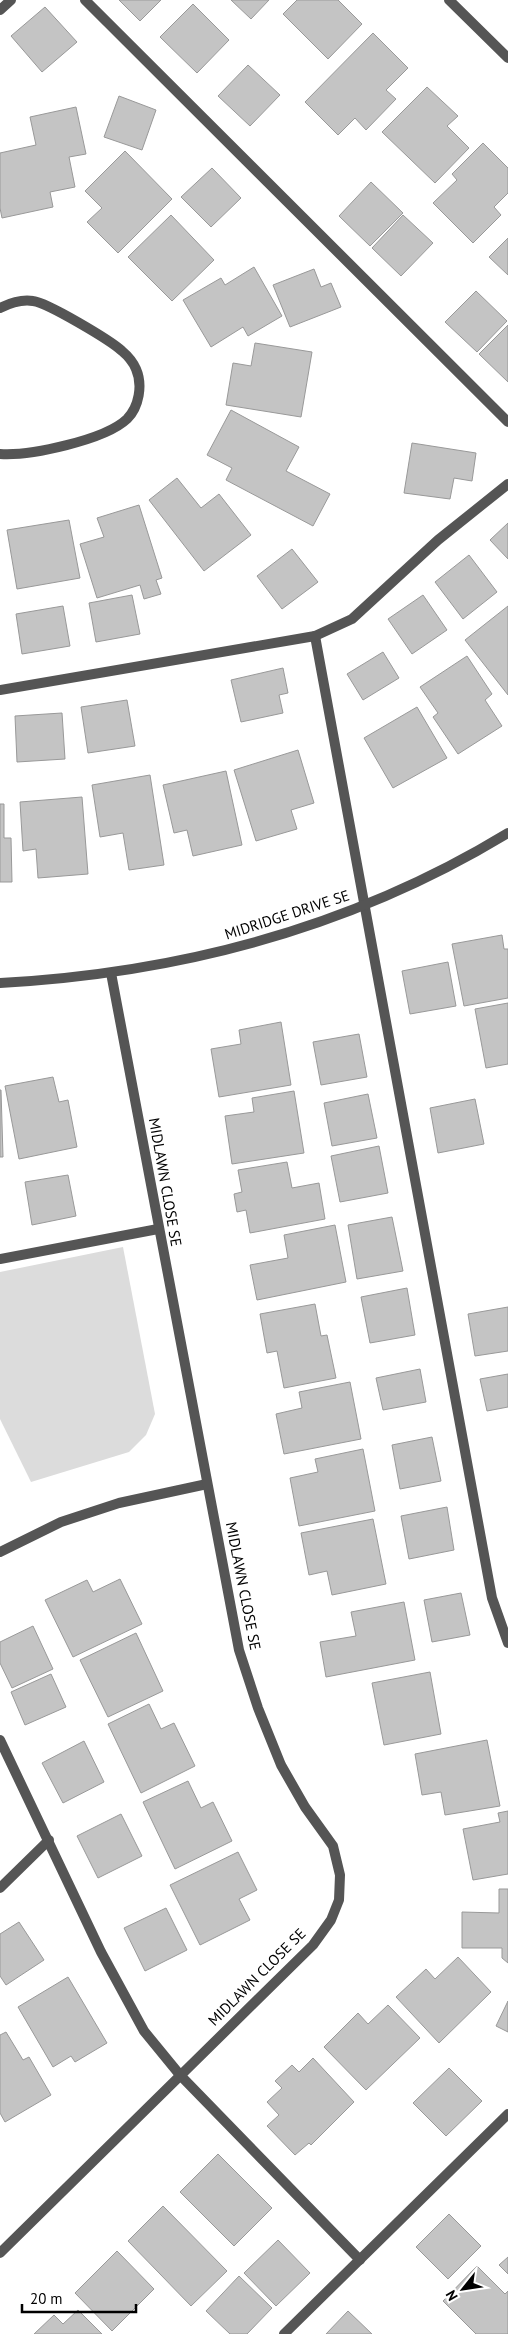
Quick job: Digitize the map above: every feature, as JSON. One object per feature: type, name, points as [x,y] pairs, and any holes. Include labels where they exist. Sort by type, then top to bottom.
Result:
[{"type":"street","points":[[0,10],[11,0]]},
{"type":"street","points":[[85,0],[508,422]]},
{"type":"street","points":[[449,0],[508,58]]},
{"type":"street","points":[[0,308],[21,301],[45,304],[121,350],[136,370],[139,383],[134,409],[126,419],[99,436],[52,448],[12,455],[0,454]]},
{"type":"street","points":[[0,690],[315,636],[352,620],[438,540],[508,484]]},
{"type":"street","points":[[315,636],[492,1598],[508,1643]]},
{"type":"street","name":"MIDRIDGE DRIVE SE","points":[[0,983],[111,973],[174,963],[251,945],[364,905],[418,882],[508,833]]},
{"type":"street","name":"MIDLAWN CLOSE SE","points":[[0,2253],[312,1945],[334,1914],[339,1900],[340,1875],[333,1846],[305,1808],[281,1765],[258,1708],[239,1650],[111,973]]},
{"type":"street","points":[[0,1259],[158,1229]]},
{"type":"street","points":[[0,1552],[61,1522],[119,1503],[207,1484]]},
{"type":"street","points":[[0,1740],[101,1952],[144,2032],[180,2075],[360,2260]]},
{"type":"street","points":[[0,1888],[49,1840]]},
{"type":"street","points":[[284,2334],[508,2114]]},
{"type":"shaded area","points":[[123,1247],[155,1414],[146,1435],[129,1452],[31,1482],[0,1419],[0,1272]]},
{"type":"building","points":[[119,0],[161,0],[140,21]]},
{"type":"building","points":[[231,0],[269,0],[251,19]]},
{"type":"building","points":[[297,0],[338,0],[362,24],[328,59],[283,14]]},
{"type":"building","points":[[193,4],[229,40],[197,73],[160,37]]},
{"type":"building","points":[[45,7],[77,42],[42,72],[11,36]]},
{"type":"building","points":[[373,33],[408,68],[386,90],[396,99],[366,130],[355,118],[338,135],[305,102]]},
{"type":"building","points":[[248,65],[280,95],[250,126],[218,96]]},
{"type":"building","points":[[427,87],[458,116],[447,126],[469,148],[435,183],[382,132]]},
{"type":"building","points":[[119,96],[156,110],[142,150],[104,137]]},
{"type":"building","points":[[76,107],[86,154],[69,157],[75,187],[50,192],[53,207],[2,218],[0,208],[0,153],[36,145],[30,117]]},
{"type":"building","points":[[483,143],[508,168],[508,193],[494,207],[501,215],[473,243],[433,203],[457,180],[452,174]]},
{"type":"building","points":[[125,151],[172,199],[118,253],[87,222],[102,208],[85,191]]},
{"type":"building","points":[[212,168],[241,198],[211,227],[181,197]]},
{"type":"building","points":[[371,182],[403,213],[370,246],[339,216]]},
{"type":"building","points":[[171,215],[214,260],[172,301],[128,257]]},
{"type":"building","points":[[403,215],[433,243],[401,276],[372,248]]},
{"type":"building","points":[[508,238],[508,275],[489,257]]},
{"type":"building","points":[[254,267],[282,316],[248,336],[243,327],[211,347],[183,300],[221,278],[225,285]]},
{"type":"building","points":[[314,269],[321,287],[331,283],[341,307],[290,327],[273,285]]},
{"type":"building","points":[[476,291],[507,321],[477,352],[445,322]]},
{"type":"building","points":[[508,325],[508,382],[479,354]]},
{"type":"building","points":[[255,343],[312,352],[301,417],[226,405],[233,363],[251,366]]},
{"type":"building","points":[[231,410],[299,447],[286,471],[330,494],[313,526],[226,480],[232,468],[207,455]]},
{"type":"building","points":[[412,443],[476,453],[472,481],[454,478],[450,499],[404,493]]},
{"type":"building","points":[[177,478],[201,508],[219,494],[251,535],[204,571],[149,500]]},
{"type":"building","points":[[139,505],[162,578],[156,580],[161,594],[144,599],[140,585],[97,598],[80,544],[104,537],[97,518]]},
{"type":"building","points":[[69,520],[80,578],[17,589],[7,530]]},
{"type":"building","points":[[508,523],[508,559],[490,540]]},
{"type":"building","points":[[292,549],[318,582],[282,609],[257,576]]},
{"type":"building","points":[[469,555],[497,592],[463,619],[435,582]]},
{"type":"building","points":[[132,595],[140,634],[96,642],[89,603]]},
{"type":"building","points":[[423,595],[447,630],[412,654],[388,619]]},
{"type":"building","points":[[63,606],[70,646],[22,654],[16,614]]},
{"type":"building","points":[[508,606],[508,695],[465,640]]},
{"type":"building","points":[[383,652],[399,678],[363,700],[347,674]]},
{"type":"building","points":[[467,656],[492,694],[485,700],[502,726],[458,754],[433,717],[438,713],[420,687]]},
{"type":"building","points":[[283,668],[288,693],[279,695],[283,713],[241,722],[231,680]]},
{"type":"building","points":[[127,700],[135,746],[88,753],[81,707]]},
{"type":"building","points":[[417,707],[447,758],[393,788],[364,738]]},
{"type":"building","points":[[62,713],[65,759],[17,762],[15,716]]},
{"type":"building","points":[[298,750],[314,803],[291,810],[297,829],[256,841],[234,770]]},
{"type":"building","points":[[226,771],[242,845],[193,856],[187,830],[174,833],[163,785]]},
{"type":"building","points":[[150,775],[164,865],[129,870],[123,833],[100,837],[92,785]]},
{"type":"building","points":[[82,797],[88,874],[38,878],[36,849],[23,851],[20,802]]},
{"type":"building","points":[[0,804],[4,804],[4,838],[11,838],[12,882],[0,882]]},
{"type":"building","points":[[502,935],[504,949],[508,949],[508,998],[464,1006],[452,944]]},
{"type":"building","points":[[448,962],[456,1006],[410,1014],[402,971]]},
{"type":"building","points":[[508,1003],[508,1064],[486,1068],[475,1009]]},
{"type":"building","points":[[281,1022],[291,1085],[219,1097],[211,1049],[241,1044],[239,1030]]},
{"type":"building","points":[[359,1034],[367,1077],[321,1085],[313,1042]]},
{"type":"building","points":[[53,1077],[59,1102],[68,1100],[77,1147],[19,1159],[5,1086]]},
{"type":"building","points":[[1,1090],[3,1157],[0,1157]]},
{"type":"building","points":[[294,1091],[304,1153],[232,1164],[225,1116],[254,1112],[252,1098]]},
{"type":"building","points":[[368,1094],[377,1138],[332,1146],[324,1103]]},
{"type":"building","points":[[475,1099],[484,1144],[438,1153],[430,1108]]},
{"type":"building","points":[[379,1146],[388,1193],[340,1202],[331,1156]]},
{"type":"building","points":[[287,1162],[292,1188],[319,1183],[325,1219],[250,1233],[246,1210],[237,1212],[234,1194],[242,1192],[238,1170]]},
{"type":"building","points":[[68,1175],[76,1216],[32,1225],[25,1182]]},
{"type":"building","points":[[392,1217],[403,1271],[357,1279],[348,1225]]},
{"type":"building","points":[[335,1225],[346,1282],[257,1300],[250,1265],[288,1258],[284,1235]]},
{"type":"building","points":[[407,1288],[415,1335],[370,1343],[361,1297]]},
{"type":"building","points":[[315,1304],[321,1336],[327,1335],[336,1378],[284,1388],[277,1351],[267,1353],[260,1314]]},
{"type":"building","points":[[508,1307],[508,1351],[475,1356],[468,1314]]},
{"type":"building","points":[[420,1369],[426,1402],[383,1410],[376,1378]]},
{"type":"building","points":[[508,1374],[508,1407],[487,1411],[480,1379]]},
{"type":"building","points":[[350,1382],[361,1439],[284,1454],[276,1414],[302,1408],[299,1392]]},
{"type":"building","points":[[432,1437],[441,1481],[400,1489],[392,1445]]},
{"type":"building","points":[[363,1449],[375,1511],[299,1526],[290,1478],[318,1472],[315,1459]]},
{"type":"building","points":[[447,1507],[454,1550],[409,1559],[401,1516]]},
{"type":"building","points":[[373,1519],[386,1584],[332,1595],[327,1571],[309,1575],[301,1533]]},
{"type":"building","points":[[120,1579],[142,1624],[73,1657],[45,1600],[87,1580],[93,1592]]},
{"type":"building","points":[[461,1593],[470,1635],[432,1642],[424,1600]]},
{"type":"building","points":[[404,1602],[415,1660],[326,1677],[320,1642],[356,1636],[351,1612]]},
{"type":"building","points":[[33,1626],[53,1669],[12,1688],[0,1663],[0,1642]]},
{"type":"building","points":[[136,1633],[163,1691],[108,1717],[80,1660]]},
{"type":"building","points":[[430,1672],[441,1734],[384,1745],[372,1683]]},
{"type":"building","points":[[51,1674],[66,1707],[25,1725],[11,1692]]},
{"type":"building","points":[[149,1704],[161,1729],[174,1723],[195,1766],[141,1793],[108,1724]]},
{"type":"building","points":[[487,1740],[500,1806],[445,1815],[441,1792],[422,1795],[415,1754]]},
{"type":"building","points":[[84,1741],[104,1782],[63,1803],[42,1763]]},
{"type":"building","points":[[188,1781],[201,1808],[213,1802],[232,1841],[175,1869],[143,1802]]},
{"type":"building","points":[[508,1811],[508,1874],[473,1880],[463,1829],[500,1822],[498,1813]]},
{"type":"building","points":[[121,1814],[142,1856],[98,1878],[77,1836]]},
{"type":"building","points":[[238,1852],[257,1890],[239,1899],[250,1920],[200,1945],[170,1885]]},
{"type":"building","points":[[499,1889],[508,1889],[508,1963],[502,1958],[502,1948],[462,1948],[462,1912],[499,1913]]},
{"type":"building","points":[[166,1908],[187,1950],[145,1971],[124,1928]]},
{"type":"building","points":[[19,1922],[44,1960],[6,1985],[0,1976],[0,1934]]},
{"type":"building","points":[[458,1957],[491,1992],[439,2043],[396,1997],[426,1969],[435,1979]]},
{"type":"building","points":[[68,1977],[107,2043],[75,2062],[71,2056],[53,2067],[18,2007]]},
{"type":"building","points":[[508,2001],[508,2032],[496,2026]]},
{"type":"building","points":[[388,2005],[420,2038],[366,2090],[324,2047],[358,2013],[368,2024]]},
{"type":"building","points":[[6,2032],[23,2060],[29,2057],[51,2095],[5,2122],[0,2113],[0,2035]]},
{"type":"building","points":[[313,2058],[354,2102],[311,2145],[309,2143],[295,2155],[267,2126],[279,2115],[267,2102],[282,2088],[275,2081],[292,2065],[299,2072]]},
{"type":"building","points":[[449,2068],[482,2101],[446,2136],[413,2103]]},
{"type":"building","points":[[218,2154],[272,2208],[234,2246],[180,2192]]},
{"type":"building","points":[[163,2206],[227,2271],[191,2306],[128,2241]]},
{"type":"building","points":[[449,2214],[481,2246],[448,2279],[416,2247]]},
{"type":"building","points":[[278,2240],[310,2273],[276,2306],[244,2273]]},
{"type":"building","points":[[117,2251],[154,2289],[112,2331],[75,2293]]},
{"type":"building","points":[[508,2257],[508,2274],[499,2265]]},
{"type":"building","points":[[477,2266],[505,2294],[508,2291],[508,2334],[476,2334],[443,2301]]},
{"type":"building","points":[[239,2276],[272,2308],[247,2334],[230,2334],[206,2311]]},
{"type":"building","points":[[78,2310],[102,2334],[34,2334],[54,2315],[63,2324]]},
{"type":"building","points":[[348,2311],[372,2334],[326,2334]]}]
